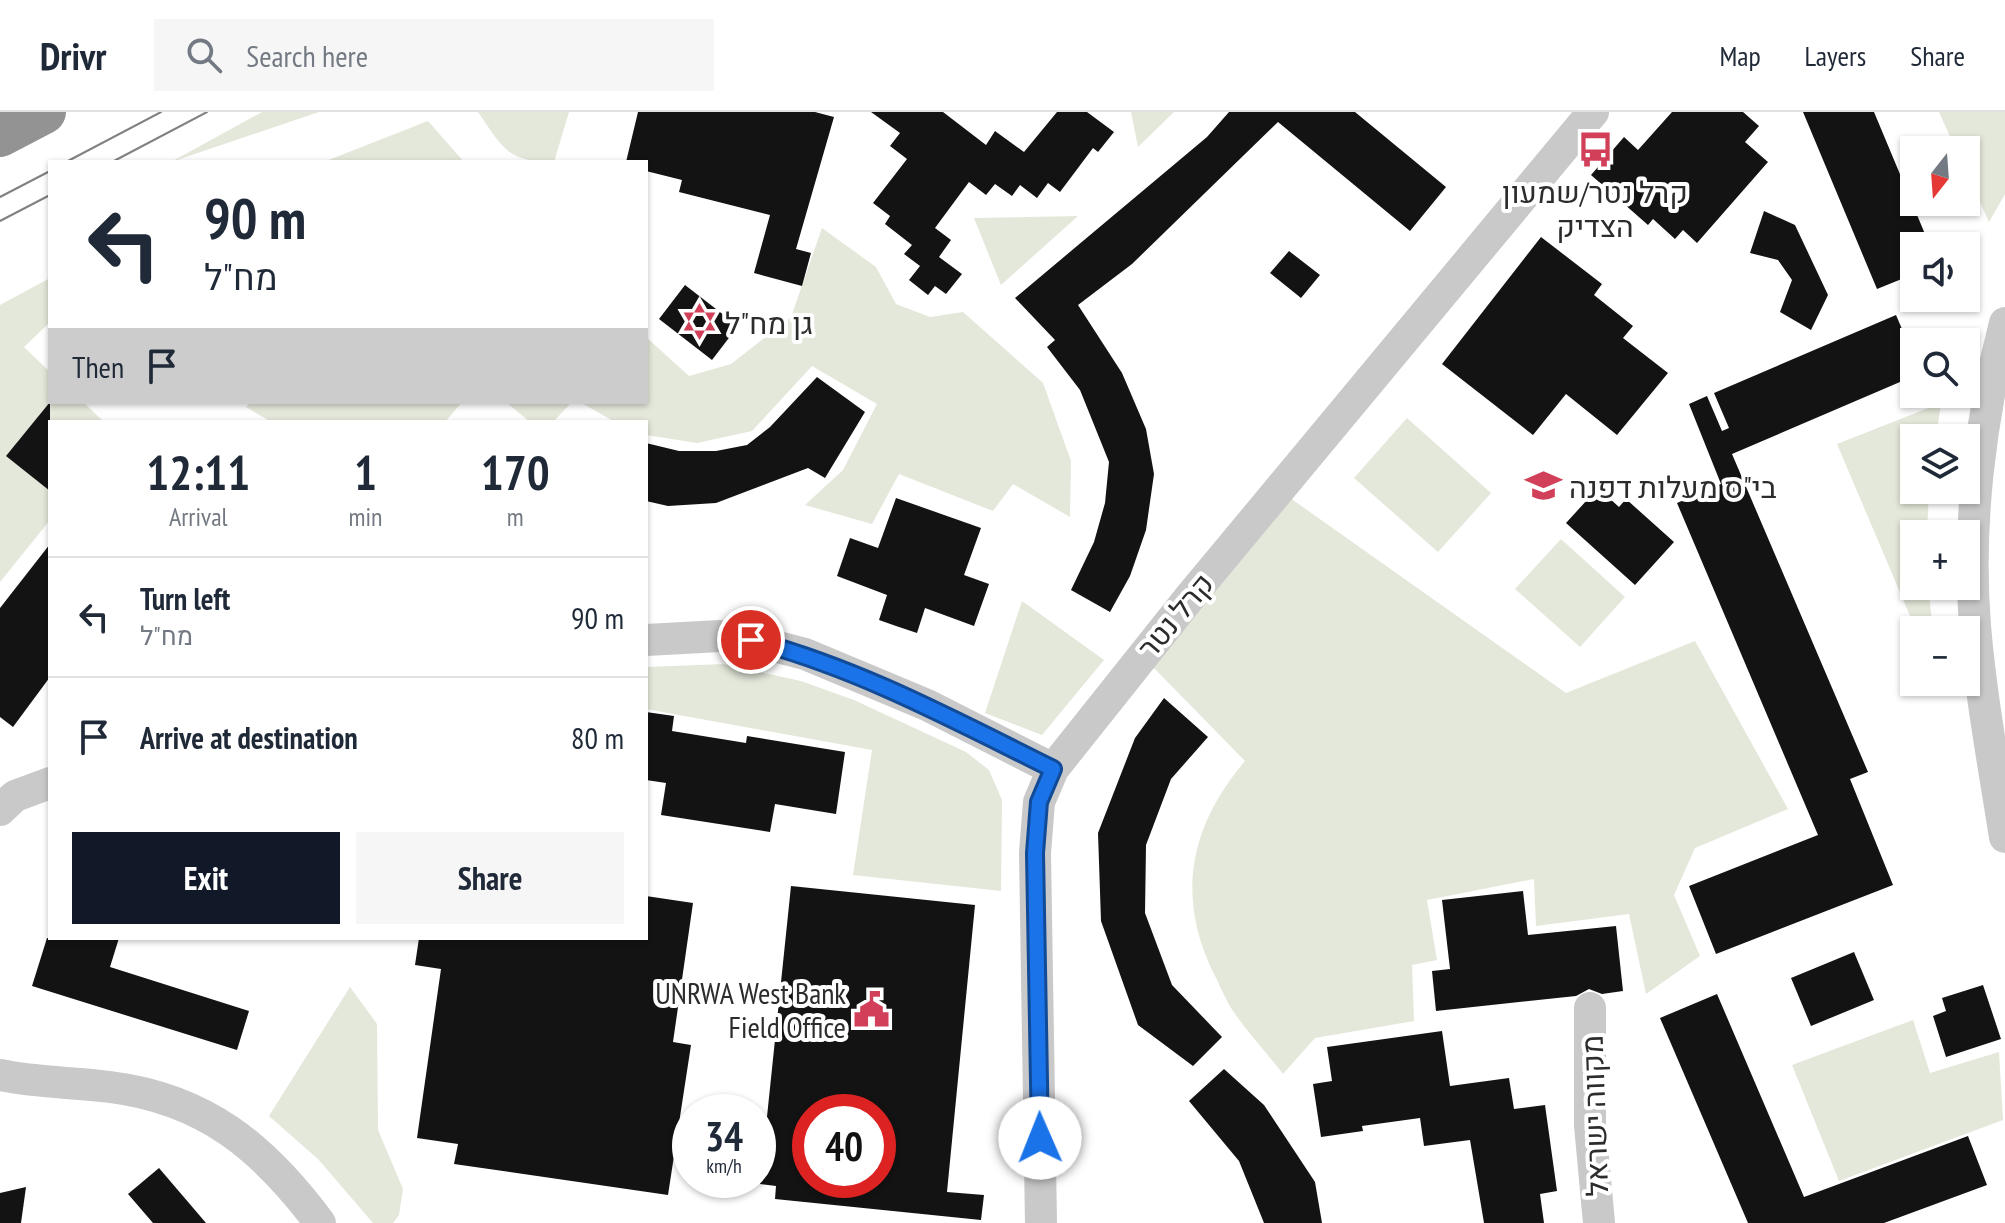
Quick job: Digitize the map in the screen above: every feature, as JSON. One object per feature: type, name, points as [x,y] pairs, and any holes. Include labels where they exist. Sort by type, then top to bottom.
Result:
[{"type":"highway","points":[[0,135],[44,112]]},
{"type":"street","name":"קרל נטר","points":[[1041,1223],[1035,853],[1039,802],[1053,769],[1190,597],[1593,112]]},
{"type":"street","points":[[1976,520],[1987,405],[2005,323]]},
{"type":"street","points":[[1980,524],[2005,513]]},
{"type":"street","points":[[1975,600],[1975,624],[2005,837]]},
{"type":"street","points":[[648,640],[720,636],[751,640],[805,654],[927,705],[1053,769]]},
{"type":"street","points":[[1,807],[31,788],[48,784]]},
{"type":"street","name":"מקווה ישראל","points":[[1590,1008],[1590,1125],[1599,1223]]},
{"type":"street","points":[[0,1075],[49,1083],[111,1087],[181,1103],[235,1133],[284,1177],[320,1223]]},
{"type":"shaded area","points":[[262,112],[319,112],[177,160]]},
{"type":"shaded area","points":[[478,112],[569,112],[555,160],[516,156],[494,135]]},
{"type":"shaded area","points":[[1131,112],[1174,112],[1138,147]]},
{"type":"shaded area","points":[[1939,112],[2005,112],[2005,194],[1989,222],[1980,202],[1980,136],[1950,136]]},
{"type":"shaded area","points":[[428,121],[462,160],[328,160]]},
{"type":"shaded area","points":[[1078,216],[1001,285],[974,218]]},
{"type":"shaded area","points":[[822,228],[876,267],[896,304],[930,317],[963,312],[1043,383],[1071,461],[1070,517],[1013,484],[993,511],[899,474],[872,524],[805,505],[843,470],[877,404],[812,366],[752,431],[697,443],[648,435],[648,420],[612,420],[584,404],[648,404],[648,339],[689,376],[731,364],[791,317]]},
{"type":"shaded area","points":[[48,279],[48,324],[24,347],[48,370],[48,404],[85,404],[102,420],[48,420],[48,522],[0,582],[0,305]]},
{"type":"shaded area","points":[[249,404],[460,404],[447,420],[268,420],[246,407]]},
{"type":"shaded area","points":[[508,404],[570,404],[555,420],[528,420]]},
{"type":"shaded area","points":[[1928,408],[1940,408],[1938,424],[1900,424],[1900,504],[1928,504],[1928,520],[1900,520],[1900,592],[1837,444]]},
{"type":"shaded area","points":[[1407,418],[1491,493],[1438,552],[1354,478]]},
{"type":"shaded area","points":[[1283,493],[1566,693],[1695,641],[1788,809],[1695,848],[1674,895],[1700,956],[1646,994],[1629,914],[1536,926],[1534,879],[1427,900],[1437,960],[1412,965],[1414,1021],[1315,1038],[1283,1074],[1227,1002],[1201,943],[1195,916],[1192,889],[1194,862],[1201,836],[1226,786],[1245,761],[1151,665]]},
{"type":"shaded area","points":[[1561,539],[1625,597],[1580,647],[1515,589]]},
{"type":"shaded area","points":[[1903,600],[1930,600],[1931,616],[1910,616]]},
{"type":"shaded area","points":[[1022,601],[1104,660],[1042,735],[985,713]]},
{"type":"shaded area","points":[[723,664],[801,681],[854,700],[966,752],[989,770],[1002,800],[1001,891],[853,875],[872,750],[648,709],[648,667]]},
{"type":"shaded area","points":[[350,987],[377,1024],[378,1130],[403,1189],[399,1215],[393,1223],[373,1223],[318,1159],[269,1116]]},
{"type":"shaded area","points":[[1913,1020],[1930,1073],[1999,1052],[2003,1120],[1839,1181],[1792,1065]]},
{"type":"building","points":[[638,112],[815,112],[834,117],[796,249],[811,253],[802,286],[754,273],[770,215],[679,192],[682,180],[648,172],[648,160],[626,160]]},
{"type":"building","points":[[871,112],[943,112],[986,145],[995,131],[1024,152],[1057,112],[1087,112],[1114,132],[1098,152],[1093,148],[1060,192],[1048,183],[1037,198],[1020,185],[1012,196],[995,184],[986,195],[969,182],[935,228],[951,240],[939,257],[962,274],[946,294],[935,286],[928,295],[909,280],[920,266],[904,254],[912,245],[885,224],[890,216],[873,203],[907,159],[890,146],[900,133]]},
{"type":"building","points":[[1229,112],[1355,112],[1446,187],[1410,231],[1278,122],[1132,264],[1078,305],[1122,373],[1146,429],[1154,474],[1146,530],[1130,576],[1110,612],[1071,590],[1094,542],[1105,503],[1109,462],[1080,390],[1047,347],[1055,340],[1015,298],[1207,137]]},
{"type":"building","points":[[1672,112],[1743,112],[1759,126],[1745,142],[1768,162],[1697,243],[1683,230],[1675,239],[1653,219],[1648,225],[1591,175],[1624,137],[1638,150]]},
{"type":"building","points":[[1803,112],[1874,112],[1900,174],[1900,216],[1917,216],[1924,232],[1900,232],[1900,280],[1877,289]]},
{"type":"building","points":[[1764,211],[1795,225],[1828,295],[1811,330],[1780,312],[1792,280],[1778,260],[1750,253]]},
{"type":"building","points":[[1541,237],[1602,284],[1594,295],[1633,326],[1623,338],[1668,373],[1617,435],[1566,394],[1533,435],[1442,364]]},
{"type":"building","points":[[1289,251],[1320,275],[1301,298],[1270,273]]},
{"type":"building","name":"גן מח\"ל","points":[[685,285],[738,326],[712,360],[659,319]]},
{"type":"building","points":[[1896,315],[1902,328],[1900,382],[1732,454],[1868,772],[1850,779],[1893,885],[1716,954],[1689,886],[1818,835],[1677,503],[1721,484],[1689,404],[1707,396],[1722,431],[1729,428],[1714,393]]},
{"type":"building","points":[[817,377],[865,412],[825,478],[808,468],[716,503],[668,506],[648,501],[648,443],[679,451],[716,451],[747,445],[770,427]]},
{"type":"building","points":[[48,404],[50,404],[48,489],[6,456]]},
{"type":"building","points":[[1598,488],[1619,507],[1626,499],[1674,542],[1635,585],[1566,523]]},
{"type":"building","points":[[896,498],[981,528],[964,575],[989,584],[974,626],[925,608],[917,633],[879,620],[887,595],[837,576],[850,538],[878,548]]},
{"type":"building","points":[[48,547],[48,680],[13,727],[0,717],[0,608]]},
{"type":"building","points":[[1164,698],[1208,737],[1171,779],[1146,845],[1145,913],[1172,985],[1222,1037],[1193,1066],[1138,1025],[1101,921],[1098,833],[1135,738]]},
{"type":"building","points":[[648,712],[674,716],[672,731],[746,743],[747,736],[845,752],[836,814],[775,804],[770,832],[661,815],[666,783],[648,780]]},
{"type":"building","name":"UNRWA West Bank Field Office","points":[[791,886],[975,905],[947,1192],[984,1195],[981,1220],[775,1199],[776,1094],[769,1094]]},
{"type":"building","points":[[1523,891],[1528,935],[1616,926],[1623,991],[1602,994],[1589,989],[1576,996],[1436,1011],[1432,971],[1450,969],[1442,900]]},
{"type":"building","points":[[648,896],[693,903],[673,1042],[691,1045],[683,1094],[672,1094],[672,1169],[668,1195],[454,1164],[458,1144],[417,1138],[441,969],[415,965],[419,940],[648,940]]},
{"type":"building","points":[[47,938],[118,940],[110,967],[249,1011],[237,1050],[32,986]]},
{"type":"building","points":[[1854,952],[1874,1000],[1811,1026],[1791,978]]},
{"type":"building","points":[[1983,985],[2001,1039],[1946,1057],[1933,1016],[1946,1011],[1942,998]]},
{"type":"building","points":[[1717,994],[1804,1197],[1968,1136],[1987,1185],[1884,1223],[1748,1223],[1660,1018]]},
{"type":"building","points":[[1442,1031],[1450,1086],[1509,1078],[1514,1109],[1545,1105],[1557,1191],[1540,1194],[1544,1223],[1484,1223],[1470,1140],[1424,1146],[1420,1118],[1362,1126],[1363,1131],[1321,1137],[1313,1084],[1332,1081],[1327,1047]]},
{"type":"building","points":[[1224,1069],[1264,1105],[1315,1182],[1322,1223],[1264,1223],[1239,1161],[1189,1101]]},
{"type":"building","points":[[159,1168],[206,1223],[153,1223],[128,1194]]},
{"type":"building","points":[[26,1187],[21,1223],[0,1223],[0,1193]]},
{"type":"tram line","points":[[70,160],[161,112]]},
{"type":"tram line","points":[[116,160],[207,112]]},
{"type":"tram line","points":[[0,197],[48,172]]},
{"type":"tram line","points":[[0,221],[48,196]]},
{"type":"place","name":"קרל נטר/שמעון הצדיק","points":[[1595,150]]},
{"type":"place","name":"גן מח\"ל","points":[[699,322]]},
{"type":"place","name":"בי\"ס מעלות דפנה","points":[[1543,486]]},
{"type":"place","name":"UNRWA West Bank Field Office","points":[[872,1009]]},
{"type":"route","points":[[751,640],[805,654],[927,705],[1053,769],[1039,802],[1035,853],[1040,1138]]}]
